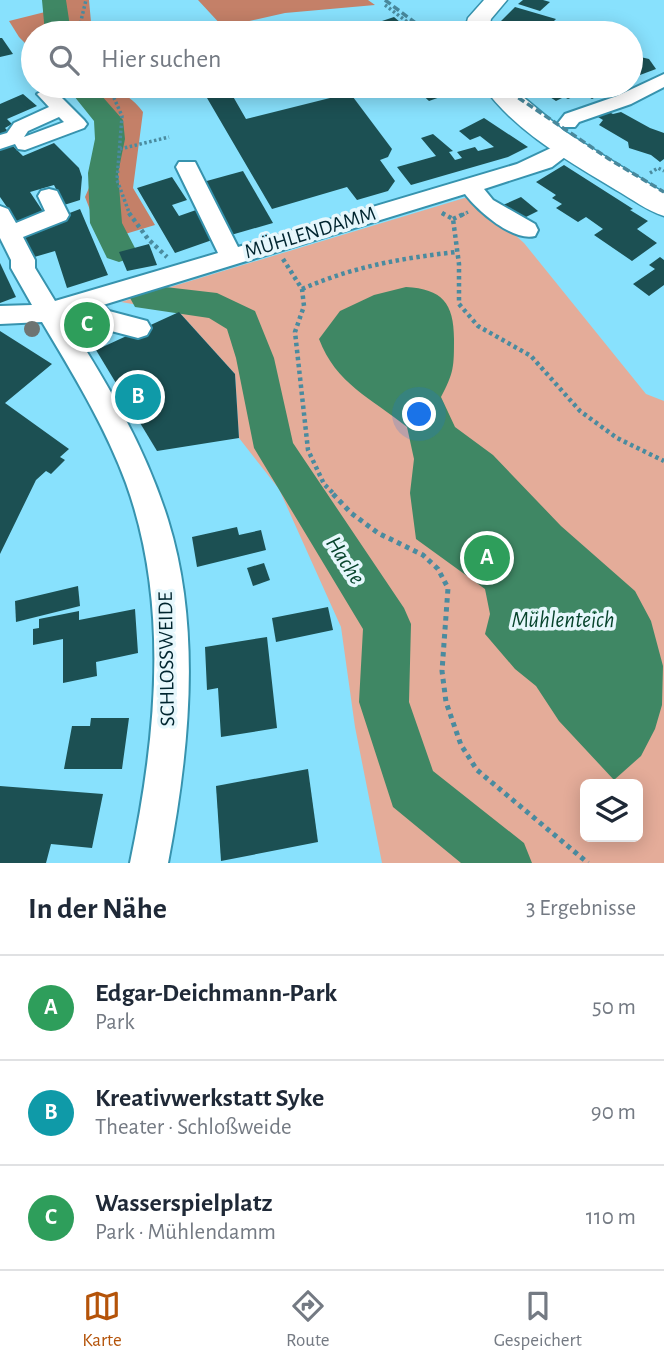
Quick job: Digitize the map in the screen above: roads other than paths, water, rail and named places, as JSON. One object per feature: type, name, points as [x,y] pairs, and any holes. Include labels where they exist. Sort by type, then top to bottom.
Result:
[{"type":"main road","points":[[479,21],[496,0]]},
{"type":"main road","points":[[508,98],[519,110],[568,135],[664,206]]},
{"type":"street","name":"MÜHLENDAMM","points":[[643,90],[664,80]]},
{"type":"street","name":"MÜHLENDAMM","points":[[0,315],[49,312],[535,166],[568,135],[572,118],[628,98]]},
{"type":"street","points":[[7,140],[22,145],[77,124],[55,101]]},
{"type":"street","points":[[187,167],[231,256]]},
{"type":"street","points":[[470,185],[485,205],[527,230]]},
{"type":"street","points":[[5,224],[58,215],[49,196]]},
{"type":"street","name":"SCHLOSSWEIDE","points":[[5,224],[23,260],[23,268],[125,445],[151,511],[168,593],[169,694],[160,810],[149,863]]},
{"type":"street","points":[[85,301],[101,319],[138,328]]},
{"type":"water","name":"Mühlenteich","points":[[406,287],[429,291],[444,300],[452,316],[454,339],[451,375],[441,397],[455,427],[493,455],[561,526],[635,591],[651,621],[663,666],[662,705],[655,729],[641,756],[615,779],[559,721],[536,686],[515,669],[485,634],[490,614],[485,589],[416,539],[410,493],[414,459],[407,427],[345,379],[326,355],[319,339],[340,311],[374,295]]},
{"type":"waterway","name":"Hache","points":[[54,0],[57,21]]},
{"type":"waterway","name":"Hache","points":[[89,98],[108,120],[110,139],[103,173],[106,223],[119,250]]},
{"type":"waterway","name":"Hache","points":[[148,298],[217,306],[242,321],[255,358],[274,448],[387,624],[384,702],[412,788],[504,863]]},
{"type":"railway","points":[[385,0],[413,21]]},
{"type":"railway","points":[[519,98],[609,159],[664,192]]},
{"type":"place","name":"Wasserspielplatz","points":[[87,325]]},
{"type":"place","name":"Kreativwerkstatt Syke","points":[[138,397]]},
{"type":"place","name":"Edgar-Deichmann-Park","points":[[487,558]]}]
